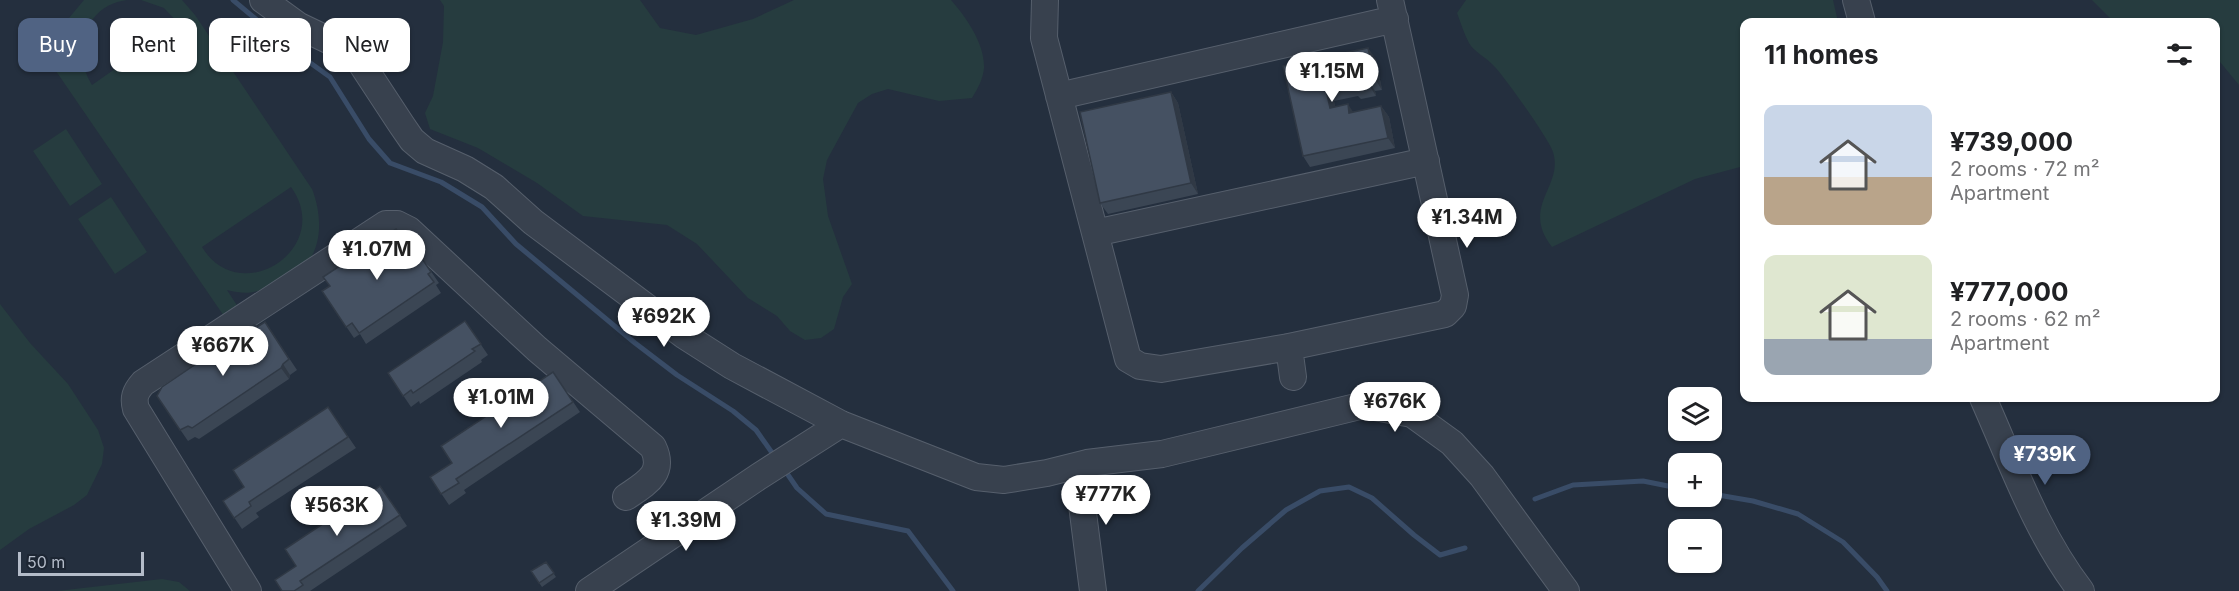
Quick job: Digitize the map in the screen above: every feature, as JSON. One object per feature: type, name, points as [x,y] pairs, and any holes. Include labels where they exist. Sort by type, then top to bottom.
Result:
[{"type":"street","points":[[263,0],[299,26],[345,48],[359,60],[412,140],[425,151],[465,169],[494,187],[552,236],[685,336],[732,366],[841,424],[976,477],[1004,480],[1077,466],[1162,454],[1364,405],[1412,414],[1452,443],[1482,476],[1566,591]]},
{"type":"street","points":[[1044,0],[1044,38],[1059,96],[1128,359],[1140,366],[1161,369],[1289,347],[1445,314],[1453,306],[1455,295],[1392,9],[1059,96]]},
{"type":"street","points":[[1856,0],[1861,18]]},
{"type":"street","points":[[1095,233],[1426,161]]},
{"type":"street","points":[[248,591],[136,409],[134,400],[136,391],[143,383],[386,224],[396,224],[409,230],[537,349],[653,447],[657,455],[655,472],[649,481],[626,497]]},
{"type":"street","points":[[1289,347],[1293,377]]},
{"type":"street","points":[[1985,402],[2024,493],[2066,572],[2081,591]]},
{"type":"street","points":[[589,591],[841,424]]},
{"type":"street","points":[[1077,466],[1093,591]]},
{"type":"green space","points":[[84,0],[127,0],[101,11],[94,18],[69,18]]},
{"type":"green space","points":[[141,0],[182,0],[195,15],[209,36],[209,72],[233,72],[312,189],[318,209],[317,242],[308,261],[294,274],[255,292],[242,293],[227,290],[240,310],[226,319],[57,72],[86,72],[92,85],[111,72],[197,72],[197,18],[173,18],[164,8]],"holes":[[[291,187],[301,210],[301,231],[292,249],[277,264],[258,272],[238,273],[219,265],[202,247]]]},
{"type":"green space","points":[[440,0],[640,0],[660,28],[696,35],[753,19],[794,0],[951,0],[963,14],[978,40],[983,59],[983,76],[972,98],[939,101],[888,89],[872,94],[858,103],[827,160],[823,179],[828,216],[852,284],[843,297],[834,329],[821,338],[805,340],[790,331],[777,316],[748,298],[697,244],[667,225],[583,216],[537,183],[478,148],[430,129],[425,113],[433,96],[443,42],[444,6]]},
{"type":"green space","points":[[1466,0],[1833,0],[1837,18],[1740,18],[1740,167],[1695,179],[1552,247],[1543,233],[1540,220],[1541,208],[1553,176],[1555,164],[1553,152],[1536,122],[1506,81],[1493,65],[1469,43],[1457,13]]},
{"type":"green space","points":[[2092,0],[2239,0],[2239,85],[2220,62],[2220,18],[2110,18]]},
{"type":"green space","points":[[66,129],[102,184],[70,206],[33,151]]},
{"type":"green space","points":[[111,197],[147,252],[115,274],[78,219]]},
{"type":"green space","points":[[0,304],[30,343],[68,384],[98,430],[104,448],[102,464],[87,495],[74,505],[29,529],[0,550]]},
{"type":"green space","points":[[162,579],[179,582],[190,591],[57,591]]},
{"type":"building","points":[[1368,48],[1375,79],[1368,80],[1369,85],[1353,89],[1352,85],[1326,90],[1330,108],[1348,104],[1349,113],[1381,106],[1388,138],[1303,156],[1283,66]]},
{"type":"building","points":[[1171,92],[1191,183],[1100,203],[1080,112]]},
{"type":"building","points":[[396,229],[400,235],[404,232],[431,272],[428,274],[434,282],[359,333],[352,323],[346,327],[322,291],[330,286],[323,277]]},
{"type":"building","points":[[465,321],[481,344],[472,349],[475,351],[413,393],[411,390],[403,396],[388,373]]},
{"type":"building","points":[[265,322],[289,359],[281,368],[192,428],[188,426],[180,430],[157,396],[162,387],[254,325],[257,327]]},
{"type":"building","points":[[553,372],[573,402],[456,479],[459,483],[441,494],[430,477],[452,463],[441,446]]},
{"type":"building","points":[[328,407],[348,437],[249,502],[251,506],[234,518],[223,501],[244,487],[233,470]]},
{"type":"building","points":[[380,486],[400,515],[300,581],[303,585],[294,591],[282,591],[275,580],[296,566],[285,549]]},
{"type":"building","points":[[546,562],[554,573],[539,583],[531,571]]},
{"type":"waterway","points":[[233,0],[295,52],[330,77],[369,139],[390,163],[441,182],[482,207],[516,244],[635,343],[677,375],[733,411],[756,430],[775,457]]},
{"type":"waterway","points":[[784,469],[797,488],[826,514],[908,531],[953,591]]},
{"type":"waterway","points":[[1535,499],[1573,485],[1643,481],[1668,486]]},
{"type":"waterway","points":[[1198,591],[1242,548],[1286,510],[1320,491],[1349,487],[1372,498],[1440,555],[1465,548]]},
{"type":"waterway","points":[[1722,496],[1753,501],[1798,514],[1843,542],[1877,577],[1887,591]]}]
